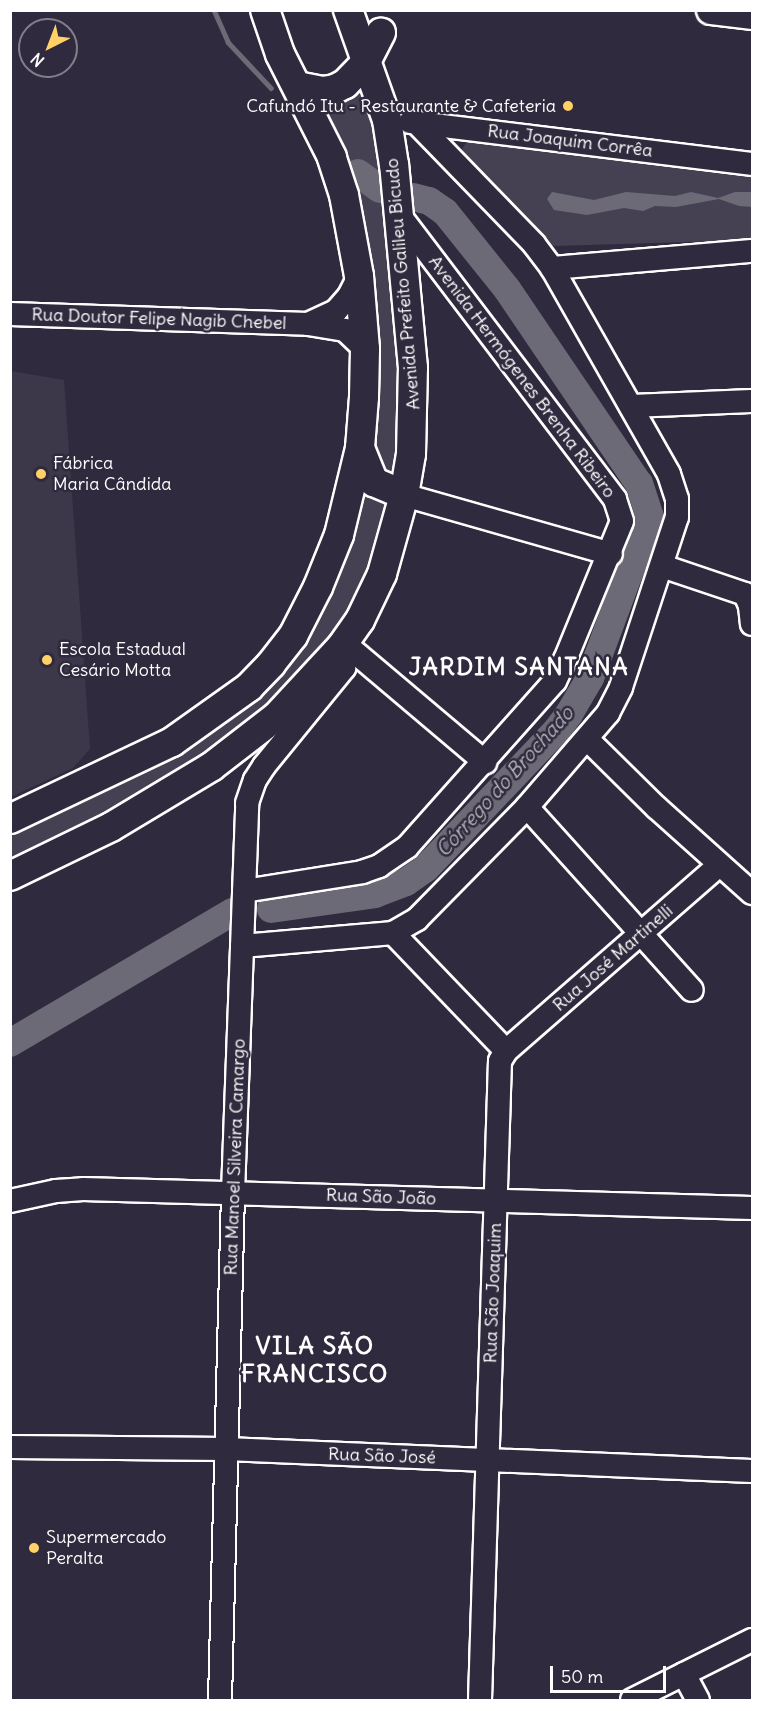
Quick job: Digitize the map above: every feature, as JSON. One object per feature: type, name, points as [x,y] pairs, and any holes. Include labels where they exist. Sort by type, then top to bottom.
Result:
[{"type":"main road","points":[[10,819],[172,742],[225,706],[271,664],[293,636],[318,587],[342,524],[360,448],[365,349],[359,276],[345,195],[335,166],[272,35],[265,10]]},
{"type":"main road","name":"Avenida Prefeito Galileu Bicudo","points":[[10,876],[111,827],[211,767],[277,716],[343,645],[360,620],[382,574],[404,495],[411,454],[414,405],[399,214],[397,122],[366,62],[348,10]]},
{"type":"main road","points":[[711,10],[753,15]]},
{"type":"main road","points":[[297,86],[323,91],[335,89],[352,78],[366,62],[380,22]]},
{"type":"main road","points":[[380,22],[397,122]]},
{"type":"main road","points":[[360,448],[374,482],[404,495]]},
{"type":"street","name":"Rua Joaquim Corrêa","points":[[397,122],[753,164]]},
{"type":"street","points":[[242,946],[393,933],[417,920],[527,807],[608,713],[621,687],[677,517],[677,499],[669,474],[552,268],[534,244],[397,122]]},
{"type":"street","name":"Avenida Hermógenes Brenha Ribeiro","points":[[244,891],[362,872],[379,866],[407,847],[555,681],[622,522],[615,499],[399,214]]},
{"type":"street","points":[[552,268],[753,251]]},
{"type":"street","name":"Rua Doutor Felipe Nagib Chebel","points":[[308,324],[336,311],[349,296],[359,276]]},
{"type":"street","name":"Rua Doutor Felipe Nagib Chebel","points":[[10,314],[308,324],[345,330],[365,349]]},
{"type":"street","points":[[631,406],[753,401]]},
{"type":"street","points":[[404,495],[610,554]]},
{"type":"street","points":[[662,566],[745,594],[753,624]]},
{"type":"street","points":[[343,645],[485,762]]},
{"type":"street","name":"Rua Manoel Silveira Camargo","points":[[220,1701],[232,1193],[249,792],[264,766],[344,668],[343,645]]},
{"type":"street","points":[[587,739],[719,865],[753,893]]},
{"type":"street","points":[[527,807],[692,990]]},
{"type":"street","name":"Rua José Martinelli","points":[[506,1051],[719,865]]},
{"type":"street","points":[[393,933],[506,1051]]},
{"type":"street","name":"Rua São Joaquim","points":[[480,1701],[500,1061],[506,1051]]},
{"type":"street","name":"Rua São João","points":[[10,1201],[56,1191],[83,1189],[753,1208]]},
{"type":"street","name":"Rua São José","points":[[10,1447],[226,1449],[753,1471]]},
{"type":"street","points":[[632,1701],[753,1640]]},
{"type":"street","points":[[684,1674],[699,1701]]},
{"type":"shaded area","points":[[366,82],[373,103],[409,378],[386,530],[357,602],[327,646],[292,686],[200,765],[11,866],[11,835],[157,765],[222,725],[244,707],[304,642],[315,624],[326,598],[370,440],[317,100]]},
{"type":"shaded area","points":[[471,141],[752,174],[752,240],[554,246],[544,242],[464,158],[462,149],[466,143]]},
{"type":"shaded area","points":[[552,192],[594,200],[626,192],[675,196],[691,192],[718,198],[735,192],[752,192],[752,207],[739,206],[719,199],[676,207],[655,206],[643,211],[624,208],[587,215],[554,210],[547,199]]},
{"type":"shaded area","points":[[11,371],[64,380],[90,749],[73,768],[11,797]]},
{"type":"waterway","name":"Córrego do Brochado","points":[[214,10],[228,42],[271,88]]},
{"type":"waterway","name":"Córrego do Brochado","points":[[358,173],[380,189]]},
{"type":"waterway","name":"Córrego do Brochado","points":[[271,909],[375,894],[406,882],[426,868],[557,730],[569,714],[590,678],[650,517],[639,484],[507,289],[445,212],[429,201],[413,197]]},
{"type":"waterway","name":"Córrego do Brochado","points":[[10,1043],[232,912]]},
{"type":"place","name":"Cafundó Itu - Restaurante & Cafeteria","points":[[568,106]]},
{"type":"place","name":"Fábrica Maria Cândida","points":[[41,474]]},
{"type":"place","name":"Escola Estadual Cesário Motta","points":[[47,660]]},
{"type":"place","name":"Supermercado Peralta","points":[[34,1548]]},
{"type":"district","name":"JARDIM SANTANA","points":[[519,667]]},
{"type":"district","name":"VILA SÃO FRANCISCO","points":[[315,1360]]}]
